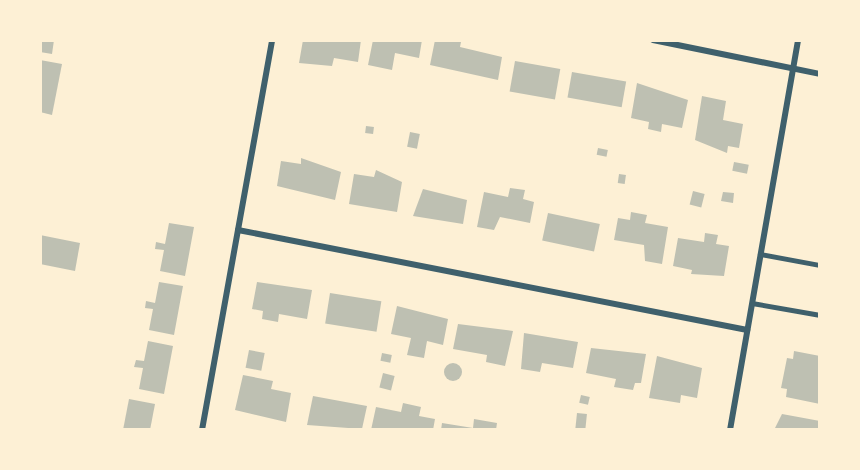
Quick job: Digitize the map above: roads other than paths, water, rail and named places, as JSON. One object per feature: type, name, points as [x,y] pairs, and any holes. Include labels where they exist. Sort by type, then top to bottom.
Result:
[{"type":"street","points":[[202,429],[272,40]]},
{"type":"street","points":[[653,40],[819,74]]},
{"type":"street","points":[[730,429],[798,40]]},
{"type":"street","points":[[238,230],[747,330]]},
{"type":"lane","points":[[760,254],[819,265]]},
{"type":"lane","points":[[752,303],[819,315]]}]
